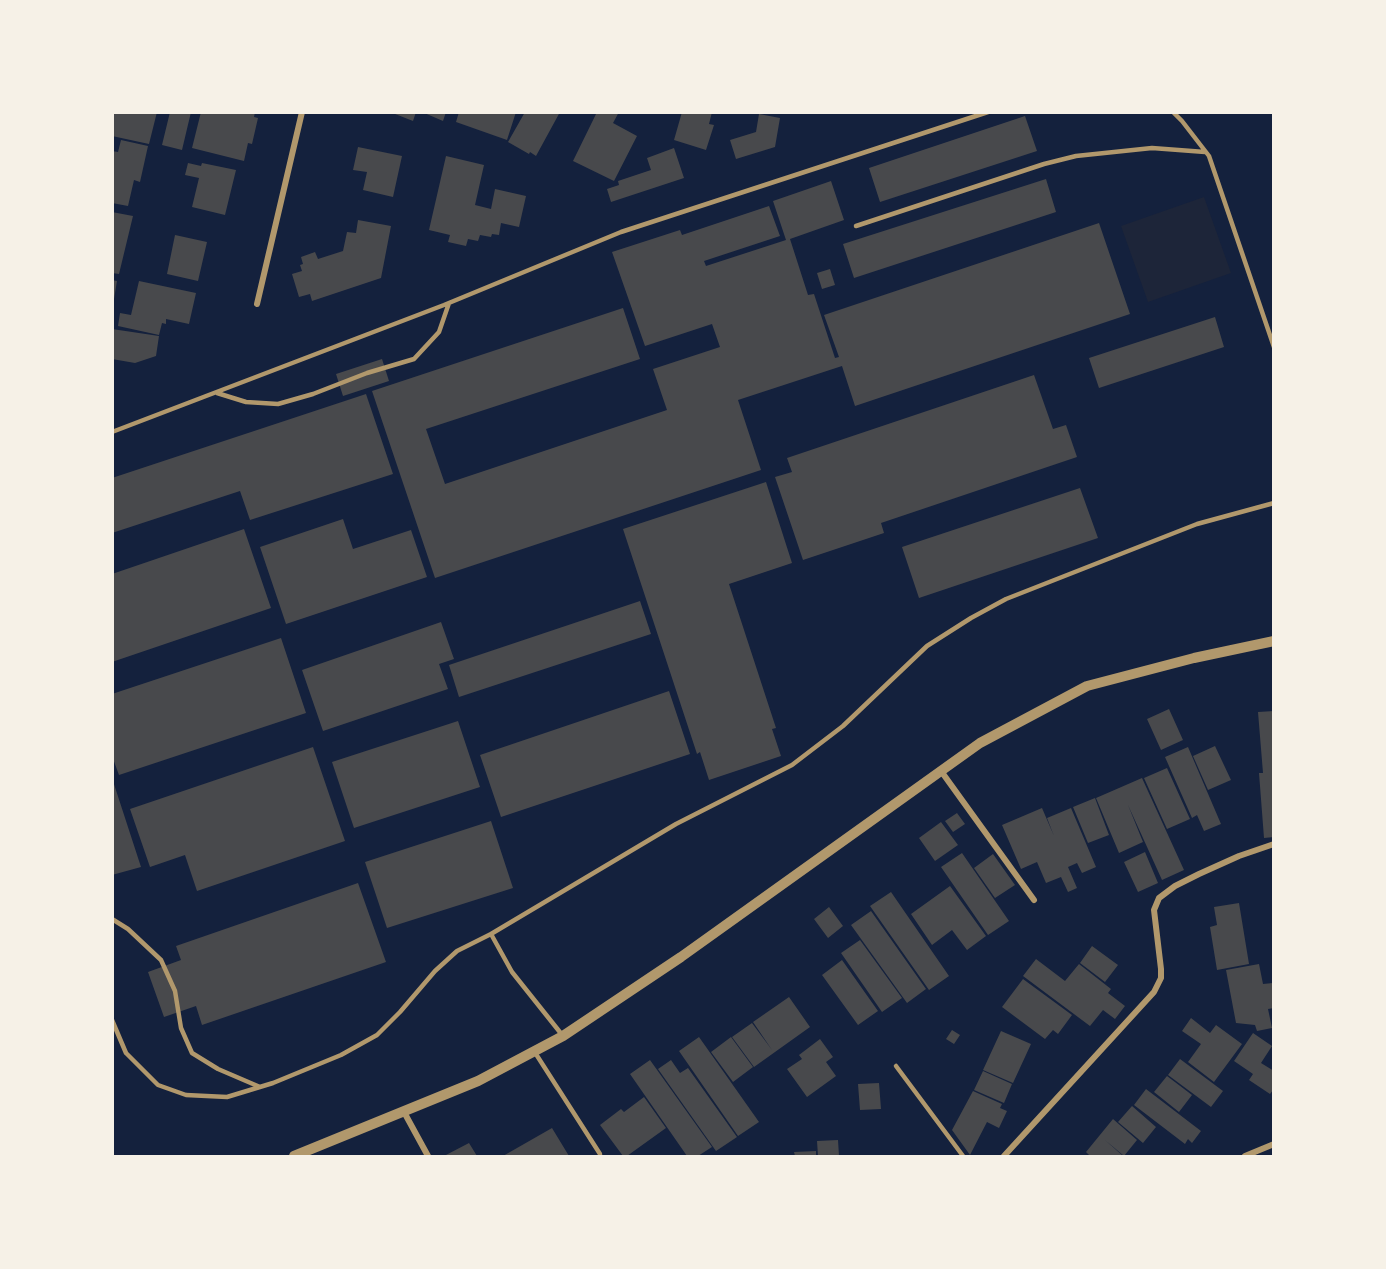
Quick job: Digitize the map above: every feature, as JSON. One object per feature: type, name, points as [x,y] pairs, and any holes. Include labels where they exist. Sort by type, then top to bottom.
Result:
[{"type":"street","points":[[257,304],[302,112]]},
{"type":"street","points":[[294,1156],[478,1081],[563,1036],[681,957],[980,743],[1087,686],[1194,658],[1274,641]]},
{"type":"street","points":[[941,771],[1034,900]]},
{"type":"street","points":[[1004,1156],[1154,992],[1161,978],[1154,910],[1159,898],[1191,878],[1239,856],[1274,844]]},
{"type":"street","points":[[404,1112],[428,1156]]},
{"type":"street","points":[[1245,1156],[1274,1144]]},
{"type":"lane","points":[[112,432],[449,303],[621,232],[988,112]]},
{"type":"lane","points":[[1177,114],[1209,156],[1274,347]]},
{"type":"lane","points":[[856,225],[1044,164],[1076,156],[1152,148],[1205,152]]},
{"type":"lane","points":[[216,393],[246,402],[278,404],[414,359],[439,332],[449,303]]},
{"type":"lane","points":[[112,1020],[126,1053],[158,1085],[186,1095],[227,1097],[273,1083],[341,1055],[377,1035],[435,971],[457,951],[491,934],[676,824],[792,765],[843,726],[927,646],[979,613],[1006,599],[1197,524],[1274,502]]},
{"type":"lane","points":[[112,919],[128,929],[161,960],[175,991],[181,1028],[192,1053],[218,1069],[260,1087]]},
{"type":"lane","points":[[491,934],[512,972],[563,1036]]},
{"type":"lane","points":[[534,1051],[600,1154]]},
{"type":"lane","points":[[896,1066],[963,1156]]},
{"type":"shaded area","points":[[1204,197],[1231,273],[1148,302],[1121,226]]},
{"type":"building","points":[[112,112],[157,112],[149,144],[112,136]]},
{"type":"building","points":[[170,112],[191,112],[182,150],[162,145]]},
{"type":"building","points":[[201,112],[255,112],[254,117],[258,118],[252,144],[248,143],[244,161],[192,148]]},
{"type":"building","points":[[390,112],[416,112],[413,121]]},
{"type":"building","points":[[422,112],[446,112],[443,121]]},
{"type":"building","points":[[459,112],[516,112],[507,140],[456,122]]},
{"type":"building","points":[[525,112],[560,112],[536,156],[508,142]]},
{"type":"building","points":[[597,112],[619,112],[613,123],[637,136],[614,181],[573,161]]},
{"type":"building","points":[[682,112],[712,112],[709,124],[714,125],[706,150],[674,140]]},
{"type":"building","points":[[759,114],[780,118],[775,147],[736,159],[730,140],[756,132]]},
{"type":"building","points":[[1025,116],[1037,151],[880,202],[869,168]]},
{"type":"building","points":[[121,140],[148,146],[140,182],[134,180],[128,206],[112,203],[112,151],[118,152]]},
{"type":"building","points":[[358,147],[402,156],[393,197],[363,190],[367,172],[353,170]]},
{"type":"building","points":[[674,148],[684,178],[611,202],[607,189],[619,185],[618,181],[651,170],[647,158]]},
{"type":"building","points":[[446,156],[484,165],[475,205],[491,209],[495,189],[526,196],[519,227],[501,223],[499,235],[492,234],[491,237],[480,235],[478,241],[468,239],[466,246],[448,242],[450,235],[429,230]]},
{"type":"building","points":[[188,163],[201,166],[202,163],[236,170],[225,215],[192,207],[199,178],[185,175]]},
{"type":"building","points":[[1046,179],[1056,212],[854,278],[843,244]]},
{"type":"building","points":[[831,181],[844,220],[790,239],[808,295],[814,294],[835,358],[839,357],[824,315],[1099,223],[1130,314],[855,406],[842,366],[738,400],[761,470],[435,578],[372,391],[623,308],[640,359],[426,429],[445,484],[667,410],[653,369],[720,347],[712,324],[645,346],[612,252],[680,230],[682,235],[769,206],[780,236],[704,261],[706,266],[786,240],[773,201]]},
{"type":"building","points":[[112,212],[133,216],[119,274],[112,273]]},
{"type":"building","points":[[358,220],[391,226],[381,278],[312,301],[310,294],[299,297],[292,274],[302,271],[301,257],[315,252],[318,259],[343,251],[347,232],[356,233]]},
{"type":"building","points":[[175,235],[207,242],[198,281],[167,274]]},
{"type":"building","points":[[830,269],[835,285],[822,289],[817,273]]},
{"type":"building","points":[[112,280],[117,281],[114,299],[112,299]]},
{"type":"building","points":[[139,281],[196,293],[189,324],[166,319],[166,324],[162,323],[159,335],[118,326],[120,313],[131,315]]},
{"type":"building","points":[[1215,317],[1224,347],[1099,388],[1089,358]]},
{"type":"building","points":[[112,329],[159,336],[156,356],[135,363],[112,359]]},
{"type":"building","points":[[382,359],[389,381],[343,396],[336,374]]},
{"type":"building","points":[[1034,375],[1053,429],[1066,425],[1077,457],[881,523],[884,533],[803,560],[775,477],[792,472],[787,458]]},
{"type":"building","points":[[366,394],[393,474],[250,520],[240,491],[112,533],[112,478]]},
{"type":"building","points":[[766,482],[792,563],[729,584],[776,728],[772,729],[781,756],[709,780],[700,752],[697,754],[623,529]]},
{"type":"building","points":[[1080,488],[1098,538],[919,598],[902,547]]},
{"type":"building","points":[[343,519],[353,549],[411,530],[427,577],[286,624],[260,547]]},
{"type":"building","points":[[244,529],[271,608],[112,662],[112,574]]},
{"type":"building","points":[[640,601],[651,634],[459,697],[449,665]]},
{"type":"building","points":[[441,622],[454,659],[439,664],[448,689],[323,731],[302,670]]},
{"type":"building","points":[[281,638],[306,713],[119,775],[112,756],[112,694]]},
{"type":"building","points":[[669,691],[690,754],[501,817],[480,755]]},
{"type":"building","points":[[1169,709],[1183,740],[1161,750],[1147,719]]},
{"type":"building","points":[[1274,711],[1274,837],[1264,838],[1259,773],[1263,773],[1258,712]]},
{"type":"building","points":[[458,721],[480,787],[354,828],[332,762]]},
{"type":"building","points":[[1215,746],[1231,780],[1208,790],[1193,756]]},
{"type":"building","points":[[313,747],[345,841],[197,891],[185,855],[150,867],[130,809]]},
{"type":"building","points":[[1188,747],[1221,824],[1204,831],[1197,815],[1192,818],[1165,757]]},
{"type":"building","points":[[1167,768],[1190,819],[1167,829],[1144,778]]},
{"type":"building","points":[[112,778],[141,867],[112,875]]},
{"type":"building","points":[[1142,778],[1184,870],[1162,880],[1128,805],[1143,842],[1119,853],[1096,798]]},
{"type":"building","points":[[1095,798],[1109,835],[1088,843],[1073,807]]},
{"type":"building","points":[[1042,808],[1054,836],[1047,818],[1071,808],[1096,867],[1082,873],[1077,863],[1068,867],[1077,888],[1068,892],[1061,877],[1046,883],[1037,862],[1021,869],[1002,825]]},
{"type":"building","points":[[957,813],[965,824],[953,832],[945,821]]},
{"type":"building","points":[[491,821],[513,888],[387,928],[365,862]]},
{"type":"building","points":[[941,822],[958,845],[935,861],[919,838]]},
{"type":"building","points":[[1145,852],[1158,883],[1138,892],[1124,862]]},
{"type":"building","points":[[962,853],[1009,921],[988,935],[941,867]]},
{"type":"building","points":[[993,854],[1015,885],[995,898],[974,868]]},
{"type":"building","points":[[358,883],[386,962],[202,1025],[196,1006],[164,1017],[148,972],[181,960],[176,946]]},
{"type":"building","points":[[950,886],[986,936],[967,950],[952,930],[932,945],[911,914]]},
{"type":"building","points":[[891,892],[949,976],[929,990],[870,906]]},
{"type":"building","points":[[1239,903],[1249,964],[1217,970],[1210,927],[1217,925],[1214,907]]},
{"type":"building","points":[[829,907],[843,926],[828,938],[814,919]]},
{"type":"building","points":[[871,911],[926,989],[907,1003],[851,925]]},
{"type":"building","points":[[860,940],[902,998],[882,1012],[841,953]]},
{"type":"building","points":[[1092,946],[1118,965],[1105,982],[1080,963]]},
{"type":"building","points":[[1036,959],[1065,981],[1079,964],[1111,989],[1108,993],[1125,1006],[1115,1019],[1103,1010],[1090,1026],[1023,976]]},
{"type":"building","points":[[842,960],[878,1011],[858,1025],[822,975]]},
{"type":"building","points":[[1259,964],[1263,984],[1273,983],[1274,1008],[1268,1009],[1272,1028],[1257,1031],[1255,1025],[1236,1023],[1226,970]]},
{"type":"building","points":[[1023,979],[1072,1015],[1058,1034],[1053,1030],[1045,1039],[1002,1007]]},
{"type":"building","points":[[789,997],[810,1027],[754,1067],[732,1037],[752,1023],[772,1050],[753,1022]]},
{"type":"building","points":[[1191,1018],[1210,1033],[1216,1025],[1242,1044],[1214,1082],[1188,1062],[1201,1044],[1182,1031]]},
{"type":"building","points":[[952,1030],[960,1035],[954,1044],[946,1039]]},
{"type":"building","points":[[1001,1031],[1031,1044],[1013,1083],[983,1070]]},
{"type":"building","points":[[1253,1033],[1272,1046],[1261,1063],[1274,1071],[1274,1089],[1270,1094],[1249,1080],[1253,1074],[1234,1061]]},
{"type":"building","points":[[699,1037],[759,1122],[738,1136],[679,1051]]},
{"type":"building","points":[[731,1037],[753,1067],[733,1082],[711,1052]]},
{"type":"building","points":[[820,1039],[833,1057],[826,1062],[836,1076],[807,1097],[787,1069],[802,1059],[799,1055]]},
{"type":"building","points":[[1180,1059],[1223,1091],[1211,1107],[1168,1075]]},
{"type":"building","points":[[650,1060],[712,1147],[698,1156],[687,1156],[630,1074]]},
{"type":"building","points":[[671,1060],[680,1073],[688,1068],[737,1137],[716,1151],[658,1069]]},
{"type":"building","points":[[983,1071],[1012,1084],[1004,1103],[974,1090]]},
{"type":"building","points":[[1167,1076],[1192,1095],[1179,1112],[1154,1092]]},
{"type":"building","points":[[879,1083],[881,1109],[860,1110],[858,1084]]},
{"type":"building","points":[[1146,1089],[1201,1131],[1192,1143],[1188,1139],[1185,1144],[1134,1105]]},
{"type":"building","points":[[973,1091],[1002,1104],[1000,1108],[1007,1111],[999,1128],[987,1122],[970,1155],[952,1130]]},
{"type":"building","points":[[644,1097],[666,1128],[627,1156],[623,1156],[600,1125],[621,1109],[624,1112]]},
{"type":"building","points":[[1132,1106],[1156,1127],[1143,1143],[1118,1122]]},
{"type":"building","points":[[1113,1119],[1137,1140],[1124,1156],[1105,1140],[1123,1156],[1090,1156],[1086,1152]]},
{"type":"building","points":[[552,1128],[569,1156],[503,1156]]},
{"type":"building","points":[[838,1140],[839,1156],[818,1156],[817,1141]]},
{"type":"building","points":[[469,1143],[477,1156],[444,1156]]},
{"type":"building","points":[[816,1151],[816,1156],[795,1156],[794,1152]]}]
